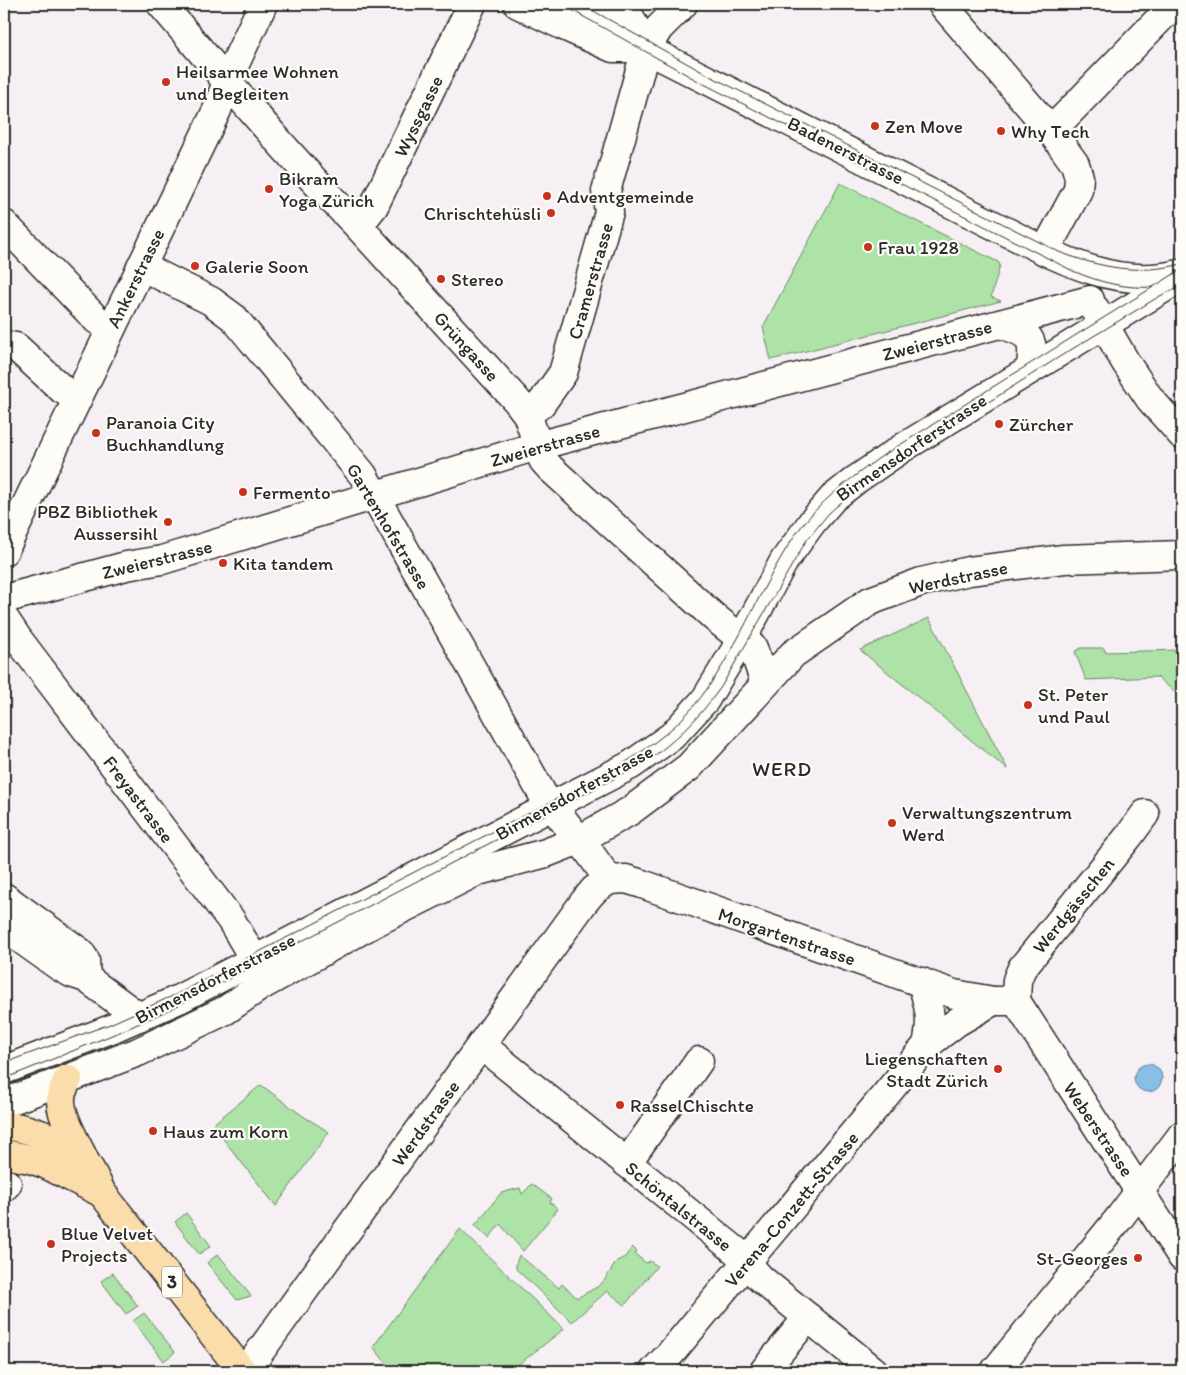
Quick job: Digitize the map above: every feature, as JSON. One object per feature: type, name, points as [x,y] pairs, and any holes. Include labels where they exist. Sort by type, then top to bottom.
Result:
[{"type":"main road","points":[[68,1079],[60,1099],[64,1116],[102,1193]]},
{"type":"main road","points":[[4,1125],[28,1128],[37,1132],[64,1146],[86,1163]]},
{"type":"main road","name":"3","points":[[4,1154],[45,1164],[102,1193],[242,1371]]},
{"type":"street","name":"Grüngasse","points":[[161,4],[328,196],[358,226],[517,401],[526,414],[543,460],[550,468],[714,616],[753,648],[765,683]]},
{"type":"street","name":"Ankerstrasse","points":[[4,551],[217,110],[227,81],[263,4]]},
{"type":"street","name":"Wyssgasse","points":[[358,226],[374,206],[472,4]]},
{"type":"street","name":"Badenerstrasse","points":[[518,4],[613,48],[646,49]]},
{"type":"street","name":"Badenerstrasse","points":[[570,4],[646,49],[1045,251],[1091,271],[1117,277],[1150,278],[1182,272]]},
{"type":"street","points":[[612,4],[629,15],[646,49]]},
{"type":"street","name":"Cramerstrasse","points":[[526,414],[541,404],[563,373],[610,212],[606,191],[646,49],[659,28],[683,4]]},
{"type":"street","points":[[942,4],[1051,131],[1075,164],[1079,177],[1078,190],[1045,251]]},
{"type":"street","points":[[1051,131],[1174,4]]},
{"type":"street","points":[[4,224],[97,320],[112,326]]},
{"type":"street","name":"Badenerstrasse","points":[[1045,251],[1074,278],[1090,300],[1126,363],[1150,399],[1182,434]]},
{"type":"street","name":"Gartenhofstrasse","points":[[141,266],[223,309],[234,318],[363,475],[471,668],[552,807],[579,840]]},
{"type":"street","name":"Birmensdorferstrasse","points":[[4,1070],[178,999],[631,765],[672,736],[705,700],[742,640],[784,561],[812,521],[833,498],[904,447],[1182,277]]},
{"type":"street","name":"Zweierstrasse","points":[[4,599],[126,566],[162,560],[537,446],[1090,300]]},
{"type":"street","points":[[1000,324],[1025,334],[1031,342],[1032,358],[1030,370]]},
{"type":"street","points":[[4,345],[16,347],[63,390],[77,397]]},
{"type":"street","name":"Werdstrasse","points":[[765,683],[793,654],[870,601],[920,582],[969,571],[1064,559],[1182,555]]},
{"type":"street","name":"Freyastrasse","points":[[4,618],[18,640],[231,920],[254,959],[259,987]]},
{"type":"street","name":"Birmensdorferstrasse","points":[[4,1103],[138,1052],[226,1010],[259,987],[372,924],[478,871],[546,852],[579,840],[630,811],[690,767],[765,683]]},
{"type":"street","name":"Werdgässchen","points":[[1005,1001],[1022,968],[1130,836],[1145,814]]},
{"type":"street","points":[[579,840],[609,880]]},
{"type":"street","name":"Morgartenstrasse","points":[[609,880],[626,879],[642,884],[954,994],[1005,1001]]},
{"type":"street","name":"Werdstrasse","points":[[246,1371],[584,902],[594,890],[609,880]]},
{"type":"street","points":[[4,897],[80,952],[85,960],[86,978]]},
{"type":"street","points":[[4,927],[60,967],[70,973],[86,978],[139,1016]]},
{"type":"street","points":[[922,982],[931,1014],[931,1028],[927,1045]]},
{"type":"street","name":"Verena-Conzett-Strasse","points":[[654,1371],[927,1045],[957,1022],[1005,1001]]},
{"type":"street","name":"Weberstrasse","points":[[1005,1001],[1140,1191],[1182,1257]]},
{"type":"street","name":"Schöntalstrasse","points":[[481,1045],[736,1251],[760,1279],[874,1371]]},
{"type":"street","points":[[627,1164],[699,1061]]},
{"type":"street","points":[[995,1371],[1140,1191],[1182,1135]]},
{"type":"street","points":[[764,1371],[808,1317]]},
{"type":"green space","points":[[840,183],[998,262],[1000,265],[991,297],[1001,301],[771,360],[763,327]]},
{"type":"green space","points":[[929,618],[1008,770],[860,650]]},
{"type":"green space","points":[[1081,648],[1104,648],[1105,652],[1182,650],[1182,698],[1157,677],[1086,680],[1075,652]]},
{"type":"green space","points":[[261,1085],[303,1116],[329,1132],[276,1206],[212,1125]]},
{"type":"green space","points":[[532,1184],[552,1199],[550,1202],[558,1209],[523,1251],[500,1224],[489,1238],[475,1225],[501,1193],[520,1188],[522,1194]]},
{"type":"green space","points":[[186,1213],[211,1246],[199,1254],[175,1222]]},
{"type":"green space","points":[[460,1229],[564,1329],[510,1371],[393,1371],[373,1347]]},
{"type":"green space","points":[[632,1247],[637,1251],[635,1254],[646,1263],[650,1261],[657,1266],[625,1305],[607,1291],[572,1322],[516,1269],[519,1255],[559,1288],[562,1284],[577,1298],[604,1281],[617,1261],[625,1257]]},
{"type":"green space","points":[[218,1254],[251,1296],[237,1300],[207,1263]]},
{"type":"green space","points":[[113,1273],[138,1306],[126,1314],[101,1281]]},
{"type":"green space","points":[[144,1313],[175,1352],[164,1361],[133,1321]]},
{"type":"water","points":[[1148,1064],[1158,1068],[1162,1078],[1158,1088],[1148,1092],[1138,1088],[1134,1078],[1138,1068]]},
{"type":"tram line","points":[[561,4],[698,81],[1073,271],[1112,284],[1132,287],[1153,287]]},
{"type":"tram line","points":[[581,4],[706,74],[1059,252],[1105,266],[1120,268],[1150,269],[1182,264]]},
{"type":"tram line","points":[[4,1063],[110,1024],[177,994],[613,770],[655,742],[684,717],[708,687],[722,666],[769,578],[795,535],[814,512],[835,492],[882,456],[1182,269]]},
{"type":"tram line","points":[[4,1079],[173,1008],[644,763],[676,738],[713,698],[806,541],[829,513],[888,466],[1064,354],[1160,296],[1182,285]]},
{"type":"place","name":"Heilsarmee Wohnen und Begleiten","points":[[166,82]]},
{"type":"place","name":"Zen Move","points":[[875,126]]},
{"type":"place","name":"Why Tech","points":[[1001,131]]},
{"type":"place","name":"Bikram Yoga Zürich","points":[[269,189]]},
{"type":"place","name":"Adventgemeinde","points":[[547,196]]},
{"type":"place","name":"Chrischtehüsli","points":[[551,213]]},
{"type":"place","name":"Frau 1928","points":[[868,247]]},
{"type":"place","name":"Galerie Soon","points":[[195,266]]},
{"type":"place","name":"Stereo","points":[[441,279]]},
{"type":"place","name":"Zürcher","points":[[999,424]]},
{"type":"place","name":"Paranoia City Buchhandlung","points":[[96,433]]},
{"type":"place","name":"Fermento","points":[[243,492]]},
{"type":"place","name":"PBZ Bibliothek Aussersihl","points":[[168,522]]},
{"type":"place","name":"Kita tandem","points":[[223,563]]},
{"type":"place","name":"St. Peter und Paul","points":[[1028,705]]},
{"type":"place","name":"Verwaltungszentrum Werd","points":[[892,823]]},
{"type":"place","name":"Liegenschaften Stadt Zürich","points":[[998,1069]]},
{"type":"place","name":"RasselChischte","points":[[620,1105]]},
{"type":"place","name":"Haus zum Korn","points":[[153,1131]]},
{"type":"place","name":"Blue Velvet Projects","points":[[51,1244]]},
{"type":"place","name":"St-Georges","points":[[1138,1258]]},
{"type":"district","name":"WERD","points":[[782,769]]}]
